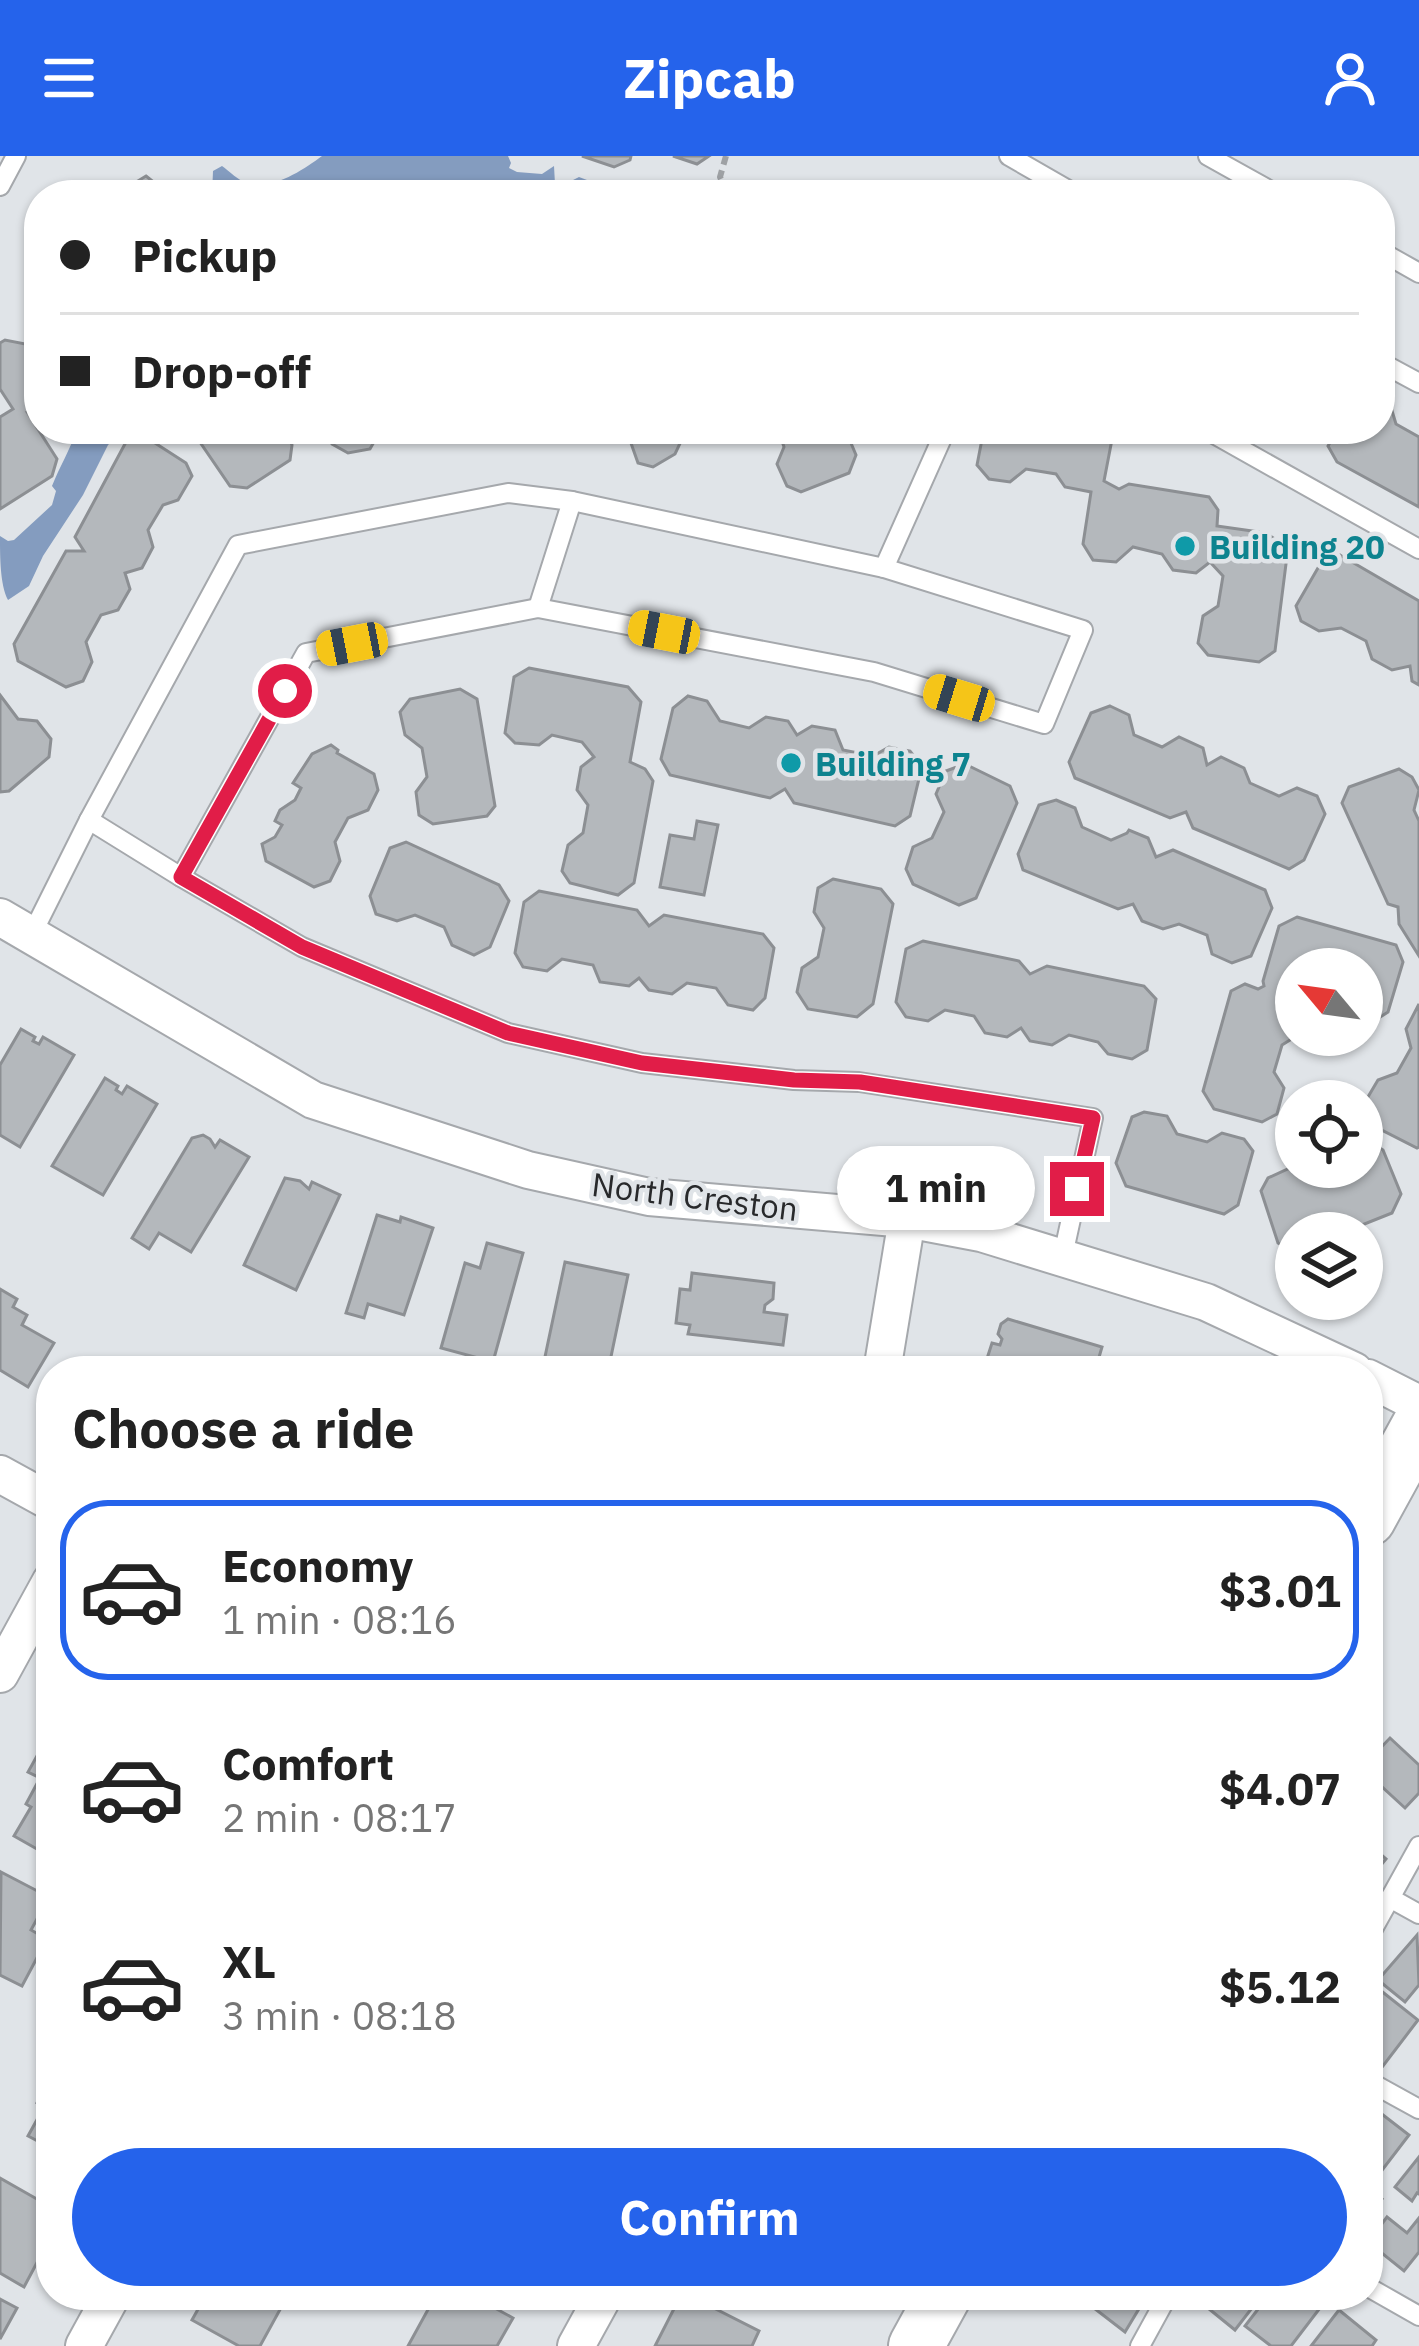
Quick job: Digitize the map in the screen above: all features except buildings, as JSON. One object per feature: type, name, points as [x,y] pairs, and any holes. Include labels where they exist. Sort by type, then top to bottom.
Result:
[{"type":"main road","points":[[1383,1492],[1419,1426]]},
{"type":"main road","points":[[916,2346],[936,2310]]},
{"type":"street","name":"North Creston","points":[[16,926],[313,1100],[506,1163],[649,1197],[908,1220],[981,1233],[1206,1302],[1322,1356]]},
{"type":"street","points":[[885,1356],[908,1220]]},
{"type":"street","points":[[1383,1386],[1419,1404]]},
{"type":"street","points":[[0,1474],[36,1494]]},
{"type":"street","points":[[0,1674],[36,1608]]},
{"type":"street","points":[[84,2346],[104,2310]]},
{"type":"street","points":[[576,2346],[596,2310]]},
{"type":"lane","points":[[0,185],[16,156]]},
{"type":"lane","points":[[1009,156],[1051,180]]},
{"type":"lane","points":[[1208,156],[1251,180]]},
{"type":"lane","points":[[884,568],[939,444]]},
{"type":"lane","points":[[1232,444],[1419,549]]},
{"type":"lane","points":[[16,926],[89,820],[238,545],[508,493],[572,501],[884,568],[1083,630],[1044,724],[874,672],[538,608],[306,653],[181,877]]},
{"type":"lane","points":[[538,608],[572,501]]},
{"type":"lane","points":[[89,820],[302,947],[508,1033],[642,1063],[794,1080],[860,1082],[1093,1118],[1062,1260]]},
{"type":"lane","points":[[1383,1911],[1419,1846]]},
{"type":"lane","points":[[1390,1898],[1419,1914]]},
{"type":"lane","points":[[1383,2089],[1419,2109]]},
{"type":"lane","points":[[1383,2296],[1419,2316]]},
{"type":"lane","points":[[1140,2346],[1160,2310]]},
{"type":"water","points":[[322,156],[508,156],[509,168],[517,172],[542,174],[554,166],[555,180],[281,180]]},
{"type":"water","points":[[222,166],[241,180],[213,180],[213,171]]},
{"type":"water","points":[[70,444],[109,444],[29,586],[8,600],[0,536],[14,540],[52,505],[56,491],[52,486]]},
{"type":"place","name":"Building 20","points":[[1185,546]]},
{"type":"place","name":"Building 7","points":[[791,763]]},
{"type":"route","points":[[285,691],[181,877],[302,947],[508,1033],[642,1063],[794,1080],[860,1082],[1093,1118],[1077,1189]]}]
